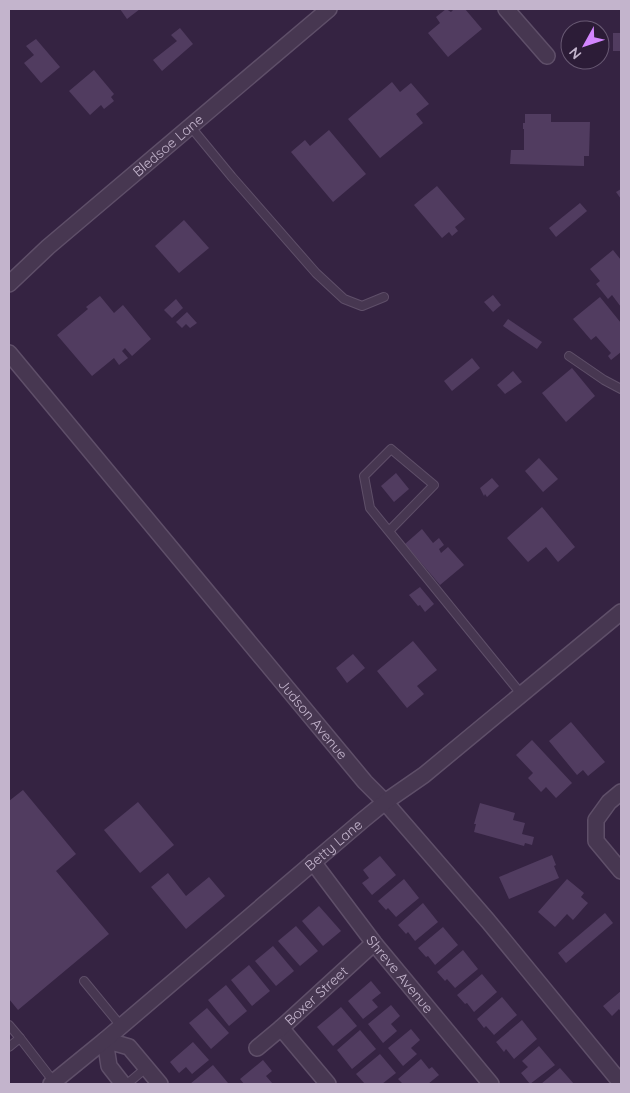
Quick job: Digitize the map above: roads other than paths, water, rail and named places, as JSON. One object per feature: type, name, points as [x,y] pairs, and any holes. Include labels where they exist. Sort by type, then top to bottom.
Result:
[{"type":"street","name":"Bledsoe Lane","points":[[9,284],[48,247],[329,9]]},
{"type":"street","points":[[506,9],[547,56]]},
{"type":"street","name":"Judson Avenue","points":[[9,352],[365,782],[385,802],[488,921],[621,1083]]},
{"type":"street","name":"Betty Lane","points":[[52,1083],[385,802],[424,775],[621,612]]},
{"type":"street","points":[[621,792],[609,802],[596,820],[596,841],[621,871]]},
{"type":"street","name":"Shreve Avenue","points":[[313,862],[374,943],[491,1084]]},
{"type":"street","name":"Boxer Street","points":[[257,1048],[282,1028],[374,943]]},
{"type":"street","points":[[282,1028],[328,1084]]},
{"type":"street","points":[[123,1084],[109,1066],[105,1040],[130,1047],[160,1084]]},
{"type":"lane","points":[[190,126],[316,273],[344,299],[362,306],[384,296]]},
{"type":"lane","points":[[569,356],[604,380],[621,389]]},
{"type":"lane","points":[[389,531],[434,485],[391,449],[364,476],[370,508],[522,694]]},
{"type":"lane","points":[[84,981],[121,1026]]},
{"type":"lane","points":[[9,1024],[52,1083]]},
{"type":"lane","points":[[9,1047],[20,1038]]},
{"type":"lane","points":[[127,1084],[146,1068]]}]
